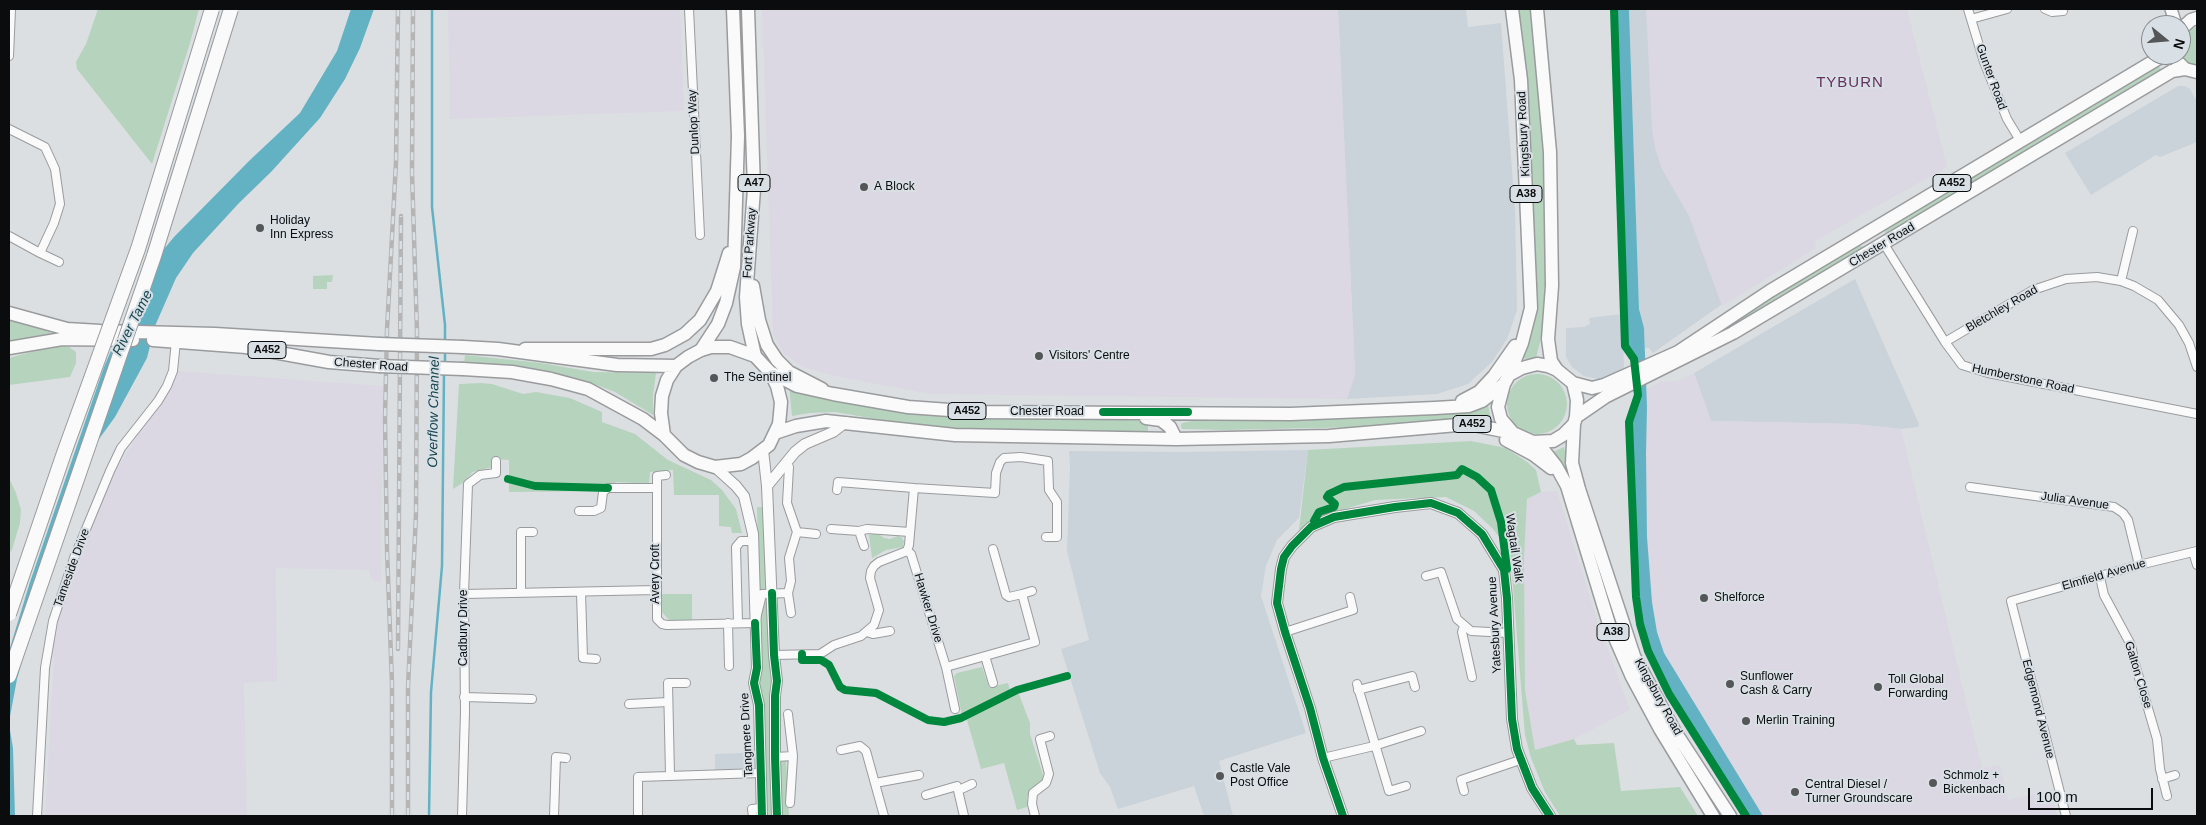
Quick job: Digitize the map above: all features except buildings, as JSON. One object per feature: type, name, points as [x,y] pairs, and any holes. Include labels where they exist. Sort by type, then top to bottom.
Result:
[{"type":"highway","points":[[9,614],[64,453],[138,249],[212,9]]},
{"type":"highway","points":[[9,676],[154,256],[231,9]]},
{"type":"main road","name":"Fort Parkway","points":[[701,350],[718,324],[726,304],[734,267],[738,136],[733,9]]},
{"type":"main road","name":"Fort Parkway","points":[[748,9],[754,189],[746,298],[748,324],[755,356]]},
{"type":"main road","name":"Kingsbury Road","points":[[1506,380],[1528,323],[1531,308],[1521,80],[1512,9]]},
{"type":"main road","name":"Kingsbury Road","points":[[1537,9],[1550,152],[1552,286],[1548,339],[1551,361],[1557,370]]},
{"type":"main road","points":[[2192,9],[2197,17]]},
{"type":"main road","name":"Chester Road","points":[[1647,372],[1770,290],[2148,65]]},
{"type":"main road","name":"Chester Road","points":[[1573,383],[1592,388],[1629,379],[1732,333],[2172,72],[2193,72]]},
{"type":"main road","points":[[754,189],[754,298],[767,345],[777,360],[789,372],[833,394]]},
{"type":"main road","points":[[1940,190],[1949,205]]},
{"type":"main road","points":[[498,349],[651,349],[665,345],[685,334],[700,320],[717,292],[728,256],[737,214]]},
{"type":"main road","points":[[1874,229],[1884,244]]},
{"type":"main road","name":"A452","points":[[9,313],[101,336]]},
{"type":"main road","points":[[1435,408],[1465,400],[1479,392],[1494,376],[1516,345],[1528,323]]},
{"type":"main road","name":"A452","points":[[9,348],[62,339],[101,336],[155,336]]},
{"type":"main road","name":"Chester Road","points":[[155,336],[498,349],[617,365],[676,366]]},
{"type":"main road","name":"Chester Road","points":[[155,336],[176,341],[246,347],[329,362],[512,372],[551,379],[588,389],[643,419],[664,435]]},
{"type":"main road","points":[[711,347],[730,347],[755,356],[770,372],[777,386],[781,402],[779,424],[775,433],[769,445],[741,464],[715,467],[698,462],[684,455],[664,435],[661,413],[662,396],[667,380],[676,366],[688,356],[701,350],[711,347]]},
{"type":"main road","points":[[1506,380],[1522,368],[1537,364],[1557,370],[1573,383]]},
{"type":"main road","name":"Chester Road","points":[[770,372],[797,386],[833,394],[916,408],[977,412],[1291,414],[1469,406],[1487,398],[1506,380]]},
{"type":"main road","name":"Chester Road","points":[[1575,421],[1629,379]]},
{"type":"main road","name":"A38","points":[[1506,380],[1498,407],[1501,419],[1514,433],[1533,442]]},
{"type":"main road","name":"A38","points":[[1573,383],[1577,400],[1575,421]]},
{"type":"main road","name":"A452","points":[[1086,413],[1112,418],[1161,420],[1170,426],[1176,439]]},
{"type":"main road","points":[[1533,442],[1554,441],[1563,435],[1575,421]]},
{"type":"main road","name":"Kingsbury Road","points":[[1575,421],[1572,463],[1634,656],[1674,730],[1730,816]]},
{"type":"main road","name":"Chester Road","points":[[775,433],[812,423],[846,422],[955,435],[1176,439],[1330,436],[1469,424],[1514,433]]},
{"type":"main road","points":[[1430,428],[1483,434],[1513,442],[1534,455],[1564,479]]},
{"type":"main road","name":"Kingsbury Road","points":[[1533,442],[1541,447],[1564,479],[1609,624],[1632,677],[1713,816]]},
{"type":"street","points":[[9,56],[11,9]]},
{"type":"street","name":"Dunlop Way","points":[[689,9],[700,236]]},
{"type":"street","name":"Gunter Road","points":[[1968,9],[1984,62],[2007,119],[2021,142]]},
{"type":"street","points":[[1971,18],[2007,9]]},
{"type":"street","points":[[2045,9],[2052,12],[2063,11]]},
{"type":"street","points":[[9,129],[45,147],[55,169],[60,204],[54,223],[40,253]]},
{"type":"street","points":[[2121,281],[2133,231]]},
{"type":"street","points":[[9,236],[59,262]]},
{"type":"street","name":"Humberstone Road","points":[[1884,244],[1945,342],[1959,362],[1969,368],[2197,414]]},
{"type":"street","name":"Bletchley Road","points":[[1945,342],[2033,290],[2049,283],[2081,276],[2121,281],[2146,292],[2169,312],[2190,343],[2197,367]]},
{"type":"street","name":"Tameside Drive","points":[[38,816],[44,668],[53,621],[74,558],[121,448],[167,386],[173,370],[176,341]]},
{"type":"street","points":[[767,486],[795,452],[805,444],[833,432],[846,422]]},
{"type":"street","points":[[763,450],[767,486],[774,655],[777,681],[775,696],[777,816]]},
{"type":"street","points":[[837,490],[838,482],[995,493],[996,473],[1000,462],[1004,458],[1021,457],[1048,461],[1049,490],[1057,502],[1057,537],[1046,537]]},
{"type":"street","name":"Cadbury Drive","points":[[462,816],[464,594],[468,484],[480,475],[496,473],[496,461]]},
{"type":"street","name":"Tangmere Drive","points":[[715,467],[744,496],[754,541],[757,668],[754,683],[759,705],[762,812]]},
{"type":"street","points":[[789,467],[787,502],[797,532],[789,558],[791,581],[788,593],[791,613]]},
{"type":"street","points":[[579,512],[594,511],[601,508],[603,492],[608,488],[657,488],[657,476],[666,475]]},
{"type":"street","name":"Julia Avenue","points":[[1970,487],[2112,506],[2119,509],[2128,520],[2139,565]]},
{"type":"street","name":"Avery Croft","points":[[657,488],[657,620],[662,624],[755,623]]},
{"type":"street","points":[[774,655],[820,654],[834,645],[867,632],[874,626],[879,610],[870,578],[874,566],[907,552],[914,488]]},
{"type":"street","name":"Yatesbury Avenue","points":[[1343,816],[1277,603],[1284,557],[1306,530],[1334,517],[1431,503],[1458,513],[1482,534],[1500,561],[1505,580],[1512,719],[1520,760],[1532,788],[1550,816]]},
{"type":"street","points":[[831,529],[859,531],[867,529],[910,535]]},
{"type":"street","points":[[859,531],[864,546]]},
{"type":"street","points":[[521,592],[521,532],[533,532]]},
{"type":"street","points":[[797,532],[816,534]]},
{"type":"street","points":[[738,623],[736,547],[741,541],[754,541]]},
{"type":"street","points":[[993,549],[1006,595],[1009,597],[1032,591]]},
{"type":"street","name":"Hawker Drive","points":[[907,552],[911,554],[946,666],[955,709]]},
{"type":"street","points":[[2195,552],[2197,565]]},
{"type":"street","name":"Elmfield Avenue","points":[[2012,601],[2139,565],[2195,552]]},
{"type":"street","points":[[1426,576],[1441,572],[1457,619],[1471,631],[1508,633]]},
{"type":"street","name":"Galton Close","points":[[2100,577],[2104,595],[2132,645],[2135,664],[2158,739],[2162,779],[2167,796]]},
{"type":"street","points":[[464,594],[656,590]]},
{"type":"street","points":[[581,592],[583,658],[596,659]]},
{"type":"street","points":[[755,623],[762,594],[788,593]]},
{"type":"street","points":[[946,666],[1035,642],[1022,594]]},
{"type":"street","points":[[1285,632],[1353,610],[1350,597]]},
{"type":"street","name":"Edgemond Avenue","points":[[2012,601],[2066,816]]},
{"type":"street","points":[[728,623],[729,666]]},
{"type":"street","points":[[1464,626],[1462,632],[1472,677]]},
{"type":"street","points":[[867,632],[873,634],[890,631]]},
{"type":"street","points":[[986,656],[992,682]]},
{"type":"street","points":[[1406,786],[1389,791],[1357,687],[1412,676],[1415,687]]},
{"type":"street","points":[[670,775],[668,683],[686,683]]},
{"type":"street","points":[[464,697],[532,699]]},
{"type":"street","points":[[629,704],[668,702]]},
{"type":"street","points":[[788,714],[793,756],[790,803]]},
{"type":"street","points":[[1324,758],[1421,732]]},
{"type":"street","points":[[1035,816],[1032,804],[1033,793],[1046,783],[1049,774],[1040,739],[1050,736]]},
{"type":"street","points":[[841,750],[860,746],[866,751],[884,816]]},
{"type":"street","points":[[775,757],[793,756]]},
{"type":"street","points":[[554,816],[556,757],[566,758]]},
{"type":"street","points":[[1464,791],[1461,780],[1520,760]]},
{"type":"street","points":[[638,816],[638,776],[760,773]]},
{"type":"street","points":[[875,783],[919,775]]},
{"type":"street","points":[[2162,779],[2175,775]]},
{"type":"street","points":[[958,790],[972,784]]},
{"type":"street","points":[[926,795],[957,786],[964,816]]},
{"type":"street","points":[[752,816],[752,809],[762,812]]},
{"type":"shaded area","points":[[448,9],[680,9],[684,111],[450,119]]},
{"type":"shaded area","points":[[762,9],[1338,9],[1355,374],[1347,399],[930,394],[840,377],[805,368],[784,354],[773,334]]},
{"type":"shaded area","points":[[1338,9],[1466,9],[1468,27],[1501,23],[1515,210],[1517,310],[1507,339],[1492,362],[1468,384],[1437,394],[1347,399],[1355,374]]},
{"type":"shaded area","points":[[1629,9],[1751,9],[1725,302],[1653,353],[1649,348],[1645,348],[1644,329],[1639,309]]},
{"type":"shaded area","points":[[1646,9],[1907,9],[1947,167],[1815,241],[1816,248],[1722,306],[1689,216],[1662,169],[1655,148],[1652,129]]},
{"type":"shaded area","points":[[2178,86],[2185,86],[2190,89],[2197,102],[2197,142],[2160,157],[2156,155],[2091,195],[2065,153]]},
{"type":"shaded area","points":[[1855,279],[1919,424],[1918,427],[1901,429],[1854,424],[1711,421],[1694,373]]},
{"type":"shaded area","points":[[1622,314],[1624,368],[1605,379],[1598,379],[1584,376],[1572,367],[1566,357],[1566,328],[1584,327],[1590,324],[1589,318]]},
{"type":"shaded area","points":[[178,371],[383,386],[381,582],[372,580],[369,570],[276,568],[277,681],[244,683],[247,816],[45,816],[54,657],[50,657],[56,616],[105,488]]},
{"type":"shaded area","points":[[1694,373],[1711,421],[1854,424],[1901,429],[1982,768],[2000,765],[2008,800],[2051,790],[2057,816],[1763,816],[1664,653],[1657,632],[1652,602],[1647,537],[1647,389],[1660,382],[1677,381]]},
{"type":"shaded area","points":[[1308,450],[1299,518],[1277,540],[1266,566],[1261,596],[1306,733],[1219,761],[1233,816],[1204,816],[1194,786],[1118,809],[1110,787],[1100,773],[1061,649],[1089,640],[1067,551],[1069,451]]},
{"type":"shaded area","points":[[1557,491],[1595,614],[1630,710],[1574,739],[1535,750],[1525,690],[1524,559],[1527,499],[1541,492]]},
{"type":"shaded area","points":[[744,753],[744,770],[715,771],[715,754]]},
{"type":"green space","points":[[98,9],[199,9],[152,164],[77,69],[76,62],[86,44]]},
{"type":"green space","points":[[1516,9],[1532,9],[1544,127],[1548,234],[1545,322],[1536,358],[1527,360],[1522,356],[1532,316]]},
{"type":"green space","points":[[2197,26],[2197,66],[2191,64],[2191,30]]},
{"type":"green space","points":[[2158,65],[2163,72],[1886,236],[1885,231],[1940,195]]},
{"type":"green space","points":[[1859,245],[1863,247],[1864,251],[1736,325],[1737,319],[1767,299]]},
{"type":"green space","points":[[333,275],[332,282],[327,282],[327,289],[313,289],[313,276]]},
{"type":"green space","points":[[9,319],[37,328],[55,334],[9,343]]},
{"type":"green space","points":[[52,346],[69,347],[76,352],[76,363],[70,377],[9,385],[9,358]]},
{"type":"green space","points":[[465,355],[541,363],[593,372],[656,373],[653,415],[615,392],[586,381],[527,369],[464,365]]},
{"type":"green space","points":[[1531,374],[1543,374],[1559,382],[1565,392],[1567,404],[1565,416],[1559,426],[1543,434],[1531,434],[1515,426],[1507,410],[1507,398],[1515,382]]},
{"type":"green space","points":[[459,384],[492,384],[523,394],[536,392],[570,398],[602,412],[602,422],[635,434],[668,460],[711,480],[722,490],[736,509],[742,533],[732,533],[731,527],[719,526],[719,495],[674,495],[673,470],[650,472],[649,484],[617,482],[605,487],[601,491],[509,492],[509,460],[493,459],[492,467],[473,472],[464,482],[453,489]]},
{"type":"green space","points":[[789,386],[853,404],[891,411],[1148,421],[1148,434],[947,428],[911,425],[835,412],[792,416]]},
{"type":"green space","points":[[1488,405],[1492,424],[1225,430],[1182,429],[1181,426],[1182,423],[1192,421],[1298,421],[1379,415],[1454,414],[1473,412]]},
{"type":"green space","points":[[1471,441],[1506,448],[1527,462],[1536,470],[1541,492],[1527,499],[1524,559],[1525,690],[1535,750],[1574,739],[1577,745],[1614,743],[1621,791],[1680,787],[1698,816],[1560,816],[1545,792],[1531,758],[1525,735],[1510,550],[1492,528],[1474,511],[1446,497],[1375,500],[1319,517],[1299,530],[1308,450]]},
{"type":"green space","points":[[1564,447],[1572,482],[1669,729],[1722,816],[1717,816],[1629,662],[1553,452]]},
{"type":"green space","points":[[9,478],[21,510],[20,523],[11,553],[9,544]]},
{"type":"green space","points":[[757,507],[766,507],[769,589],[759,592]]},
{"type":"green space","points":[[877,533],[884,538],[890,539],[898,536],[901,537],[904,541],[903,547],[886,550],[872,558],[869,535]]},
{"type":"green space","points":[[661,594],[692,594],[692,620],[669,620],[662,612]]},
{"type":"green space","points":[[767,600],[774,686],[770,690],[772,816],[766,816],[758,679],[761,675],[759,623],[762,601]]},
{"type":"green space","points":[[982,667],[989,687],[1008,683],[1010,691],[1017,689],[1030,723],[1030,734],[1043,775],[1042,782],[1027,797],[1027,807],[1017,810],[1004,763],[981,769],[967,720],[963,721],[954,676],[957,673]]},
{"type":"green space","points":[[786,759],[789,816],[779,816],[779,760]]},
{"type":"water","name":"River Tame","points":[[351,9],[374,9],[360,48],[345,79],[320,118],[193,253],[176,278],[155,326],[147,358],[115,417],[99,439],[82,476],[34,620],[17,679],[9,722],[9,651],[30,582],[104,367],[128,311],[160,254],[174,237],[249,161],[300,113],[337,51]]},
{"type":"water","points":[[1615,9],[1629,9],[1639,309],[1644,328],[1647,407],[1647,537],[1652,602],[1657,632],[1664,653],[1763,816],[1748,816],[1668,689],[1653,659],[1641,617],[1637,587],[1631,424],[1640,399],[1636,359],[1627,343]]},
{"type":"water","points":[[9,724],[13,748],[15,816],[9,816]]},
{"type":"waterway","name":"Overflow Channel","points":[[432,9],[432,207],[445,325],[445,343]]},
{"type":"waterway","name":"Overflow Channel","points":[[445,351],[445,365]]},
{"type":"waterway","name":"Overflow Channel","points":[[429,816],[431,692],[442,566],[444,373]]},
{"type":"railway","points":[[392,816],[392,684],[385,419],[387,330],[396,162],[398,9]]},
{"type":"railway","points":[[408,816],[408,687],[416,514],[417,332],[412,173],[413,9]]},
{"type":"railway","points":[[398,649],[401,216]]},
{"type":"cycle path","points":[[1614,9],[1625,346],[1634,359],[1638,395],[1629,422],[1636,597],[1640,624],[1648,651],[1669,694],[1746,816]]},
{"type":"cycle path","points":[[1103,412],[1188,412]]},
{"type":"cycle path","name":"Wagtail Walk","points":[[1314,521],[1319,512],[1334,507],[1335,504],[1327,497],[1329,494],[1344,487],[1457,475],[1462,469],[1477,477],[1491,490],[1501,522],[1507,569]]},
{"type":"cycle path","points":[[508,479],[535,486],[608,488]]},
{"type":"cycle path","name":"Wagtail Walk","points":[[1343,816],[1323,758],[1310,708],[1277,603],[1284,557],[1311,527],[1334,517],[1431,503],[1458,513],[1482,534],[1504,570],[1512,719],[1517,749],[1532,788],[1550,816]]},
{"type":"cycle path","points":[[772,593],[774,655],[777,681],[775,696],[777,816]]},
{"type":"cycle path","points":[[755,623],[757,668],[754,683],[759,705],[762,816]]},
{"type":"cycle path","points":[[802,654],[802,660],[821,660],[829,665],[840,687],[845,690],[876,693],[928,720],[944,722],[961,718],[1017,690],[1067,676]]},
{"type":"place","name":"A Block","points":[[864,187]]},
{"type":"place","name":"Holiday Inn Express","points":[[260,228]]},
{"type":"place","name":"Visitors' Centre","points":[[1039,356]]},
{"type":"place","name":"The Sentinel","points":[[714,378]]},
{"type":"place","name":"Shelforce","points":[[1704,598]]},
{"type":"place","name":"Sunflower Cash & Carry","points":[[1730,684]]},
{"type":"place","name":"Toll Global Forwarding","points":[[1878,687]]},
{"type":"place","name":"Merlin Training","points":[[1746,721]]},
{"type":"place","name":"Castle Vale Post Office","points":[[1220,776]]},
{"type":"place","name":"Schmolz + Bickenbach","points":[[1933,783]]},
{"type":"place","name":"Central Diesel / Turner Groundscare","points":[[1795,792]]},
{"type":"district","name":"TYBURN","points":[[1850,83]]}]
